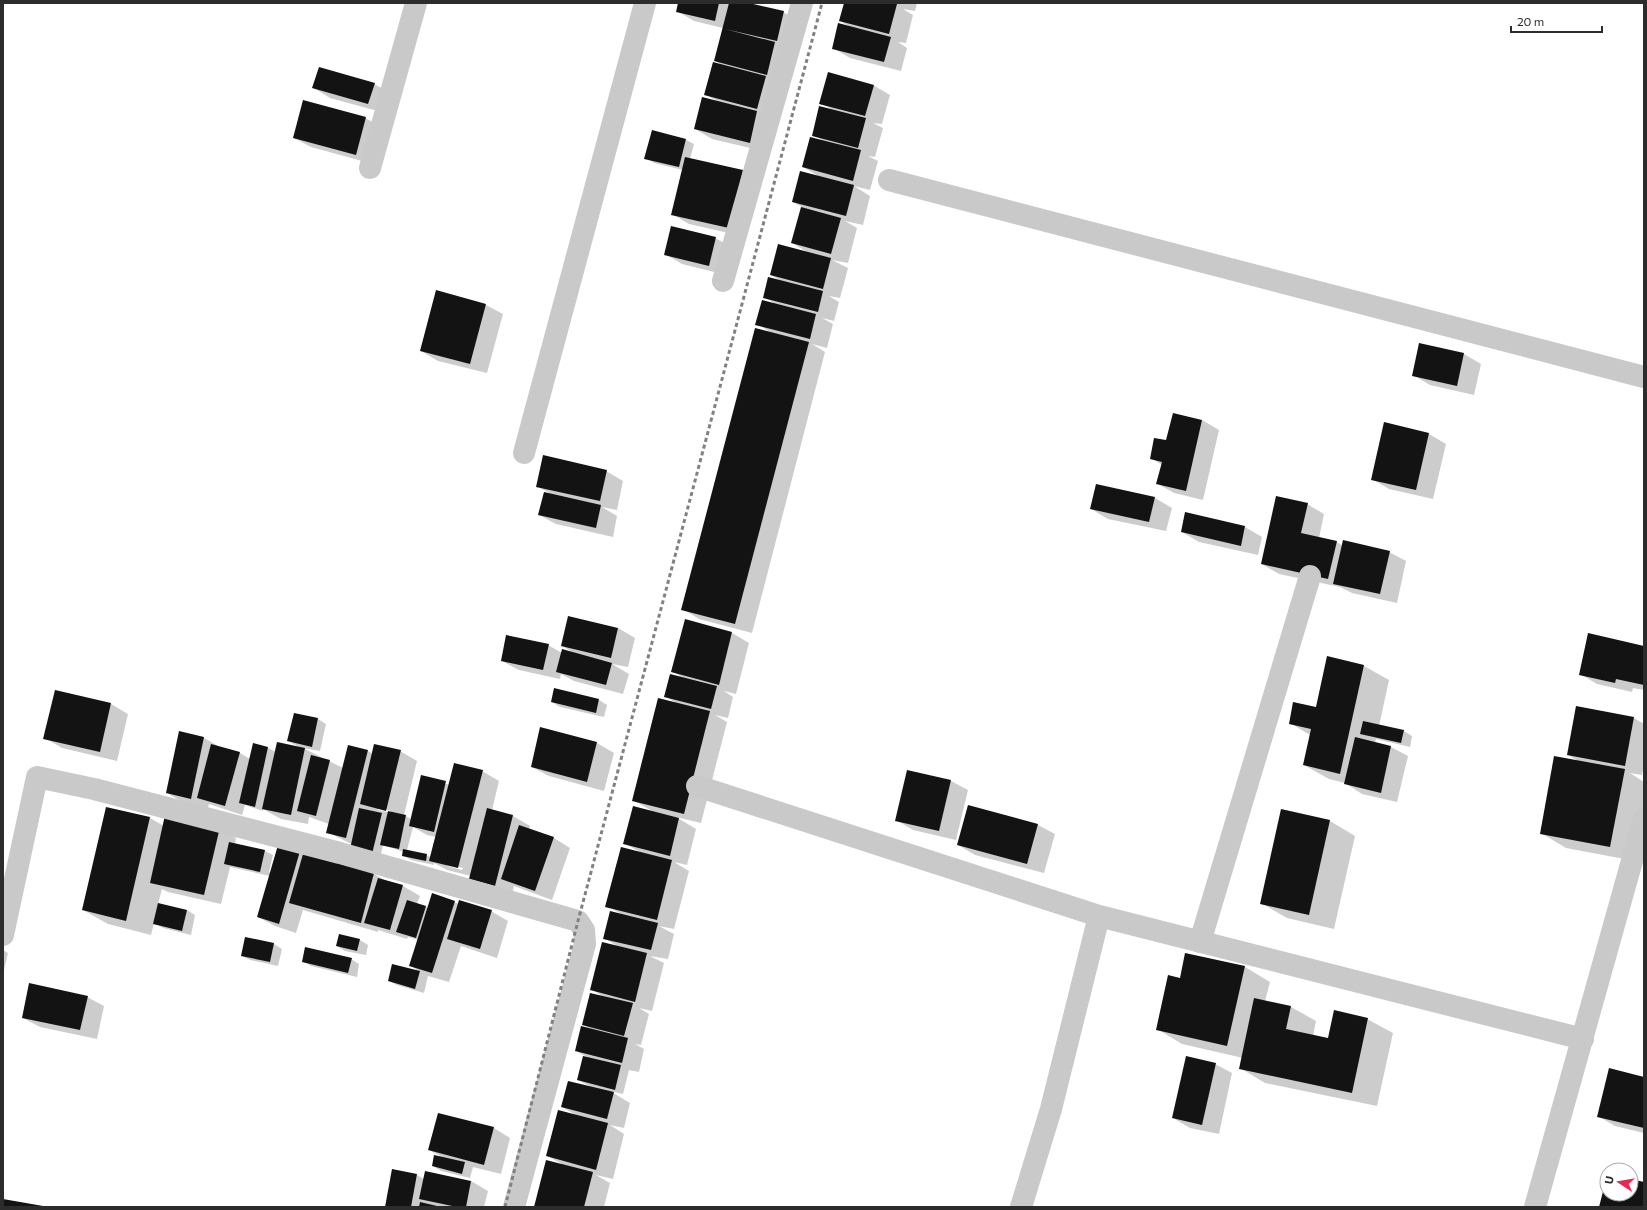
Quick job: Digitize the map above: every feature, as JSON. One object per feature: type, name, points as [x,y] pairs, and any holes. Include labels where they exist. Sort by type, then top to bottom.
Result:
[{"type":"street","points":[[370,168],[416,3]]},
{"type":"street","points":[[524,453],[645,3]]},
{"type":"street","points":[[723,281],[802,3]]},
{"type":"street","points":[[890,180],[1644,377]]},
{"type":"street","points":[[1200,942],[1310,576]]},
{"type":"street","points":[[3,935],[37,778],[94,789],[340,853],[578,921],[584,930],[585,944],[514,1207]]},
{"type":"street","points":[[697,786],[1099,916],[1583,1039]]},
{"type":"street","points":[[1535,1207],[1644,818]]},
{"type":"street","points":[[1021,1207],[1051,1109],[1099,916]]},
{"type":"building","points":[[678,3],[719,3],[715,21],[676,12]]},
{"type":"building","points":[[729,3],[749,3],[784,11],[777,41],[725,29],[775,42],[767,75],[714,61]]},
{"type":"building","points":[[844,3],[897,4],[889,34],[839,21]]},
{"type":"building","points":[[838,23],[891,37],[884,62],[832,49]]},
{"type":"building","points":[[713,62],[766,76],[757,109],[704,95]]},
{"type":"building","points":[[319,67],[375,83],[368,104],[312,88]]},
{"type":"building","points":[[828,72],[874,85],[865,116],[819,104]]},
{"type":"building","points":[[702,97],[757,111],[750,143],[694,129]]},
{"type":"building","points":[[303,100],[366,117],[356,155],[293,138]]},
{"type":"building","points":[[819,106],[866,118],[858,148],[812,136]]},
{"type":"building","points":[[652,130],[686,139],[679,167],[644,159]]},
{"type":"building","points":[[810,137],[861,150],[853,181],[802,167]]},
{"type":"building","points":[[685,157],[743,170],[729,228],[671,215]]},
{"type":"building","points":[[800,171],[854,185],[846,216],[792,202]]},
{"type":"building","points":[[801,207],[841,218],[831,254],[791,243]]},
{"type":"building","points":[[671,226],[716,237],[709,266],[664,255]]},
{"type":"building","points":[[778,244],[831,258],[823,289],[770,275]]},
{"type":"building","points":[[768,277],[823,291],[818,312],[763,298]]},
{"type":"building","points":[[436,290],[486,304],[470,364],[420,351]]},
{"type":"building","points":[[762,300],[816,314],[810,339],[755,325]]},
{"type":"building","points":[[755,328],[809,342],[735,624],[681,610]]},
{"type":"building","points":[[1419,343],[1464,353],[1457,386],[1412,376]]},
{"type":"building","points":[[1173,413],[1202,420],[1186,491],[1156,484],[1162,462],[1150,459],[1154,438],[1166,440]]},
{"type":"building","points":[[1384,422],[1429,433],[1416,490],[1371,480]]},
{"type":"building","points":[[543,455],[607,470],[600,501],[536,487]]},
{"type":"building","points":[[1096,484],[1155,497],[1149,522],[1090,509]]},
{"type":"building","points":[[544,492],[601,505],[596,528],[538,515]]},
{"type":"building","points":[[1276,496],[1308,503],[1301,533],[1337,541],[1328,579],[1261,564]]},
{"type":"building","points":[[1185,512],[1245,526],[1241,546],[1181,532]]},
{"type":"building","points":[[1343,540],[1390,551],[1380,594],[1333,584]]},
{"type":"building","points":[[568,616],[618,628],[611,658],[561,646]]},
{"type":"building","points":[[685,619],[732,632],[719,685],[671,672]]},
{"type":"building","points":[[1588,633],[1644,646],[1644,685],[1616,679],[1615,683],[1579,675]]},
{"type":"building","points":[[506,635],[549,644],[543,670],[501,661]]},
{"type":"building","points":[[562,649],[612,663],[606,685],[556,672]]},
{"type":"building","points":[[1327,656],[1364,665],[1340,774],[1303,765],[1311,729],[1289,724],[1293,702],[1316,707]]},
{"type":"building","points":[[670,674],[717,686],[711,709],[664,697]]},
{"type":"building","points":[[554,688],[599,699],[596,713],[551,702]]},
{"type":"building","points":[[55,690],[111,703],[100,752],[43,739]]},
{"type":"building","points":[[658,698],[710,711],[684,814],[632,801]]},
{"type":"building","points":[[1576,706],[1634,717],[1625,766],[1567,755]]},
{"type":"building","points":[[294,713],[318,718],[312,747],[287,741]]},
{"type":"building","points":[[1363,721],[1404,730],[1401,743],[1360,734]]},
{"type":"building","points":[[540,727],[597,742],[587,782],[531,767]]},
{"type":"building","points":[[179,731],[204,737],[191,799],[166,793]]},
{"type":"building","points":[[1355,737],[1391,746],[1381,793],[1344,784]]},
{"type":"building","points":[[277,742],[305,748],[291,815],[262,809]]},
{"type":"building","points":[[253,743],[268,747],[255,807],[239,803]]},
{"type":"building","points":[[211,744],[240,752],[225,806],[197,798]]},
{"type":"building","points":[[374,744],[401,750],[386,811],[360,804]]},
{"type":"building","points":[[348,745],[368,750],[346,838],[326,833]]},
{"type":"building","points":[[311,755],[330,760],[316,816],[297,811]]},
{"type":"building","points":[[1554,756],[1625,769],[1610,847],[1540,834]]},
{"type":"building","points":[[454,763],[483,770],[458,868],[429,861]]},
{"type":"building","points":[[907,770],[951,780],[939,831],[895,821]]},
{"type":"building","points":[[421,775],[446,781],[434,832],[409,826]]},
{"type":"building","points":[[968,805],[1038,824],[1027,864],[957,845]]},
{"type":"building","points":[[633,806],[679,818],[670,856],[623,844]]},
{"type":"building","points":[[106,807],[150,817],[126,921],[82,910]]},
{"type":"building","points":[[359,808],[382,813],[372,854],[350,849]]},
{"type":"building","points":[[487,808],[513,815],[495,886],[469,879]]},
{"type":"building","points":[[1281,809],[1330,820],[1309,915],[1260,904]]},
{"type":"building","points":[[388,811],[406,815],[399,849],[380,845]]},
{"type":"building","points":[[165,815],[220,827],[204,895],[150,883]]},
{"type":"building","points":[[519,825],[554,837],[535,891],[501,879]]},
{"type":"building","points":[[229,842],[265,850],[260,872],[224,864]]},
{"type":"building","points":[[278,845],[300,851],[279,924],[257,917]]},
{"type":"building","points":[[621,847],[672,860],[657,920],[605,907]]},
{"type":"building","points":[[403,849],[427,854],[426,861],[402,856]]},
{"type":"building","points":[[303,854],[374,873],[361,923],[289,903]]},
{"type":"building","points":[[378,878],[403,885],[390,930],[364,923]]},
{"type":"building","points":[[432,893],[455,901],[432,973],[409,966]]},
{"type":"building","points":[[407,900],[426,906],[416,938],[396,932]]},
{"type":"building","points":[[459,900],[492,910],[480,949],[447,939]]},
{"type":"building","points":[[158,903],[187,910],[182,931],[153,924]]},
{"type":"building","points":[[610,911],[658,923],[651,950],[603,939]]},
{"type":"building","points":[[339,934],[360,939],[357,951],[336,946]]},
{"type":"building","points":[[245,937],[274,943],[270,962],[241,956]]},
{"type":"building","points":[[602,942],[647,953],[635,1002],[590,990]]},
{"type":"building","points":[[305,947],[352,958],[348,973],[302,962]]},
{"type":"building","points":[[1185,953],[1245,966],[1227,1046],[1156,1030],[1168,975],[1180,978]]},
{"type":"building","points":[[392,964],[420,971],[415,989],[388,981]]},
{"type":"building","points":[[29,983],[88,996],[80,1030],[22,1018]]},
{"type":"building","points":[[590,993],[633,1003],[624,1036],[582,1025]]},
{"type":"building","points":[[1254,998],[1291,1006],[1286,1029],[1328,1038],[1334,1010],[1368,1018],[1352,1093],[1239,1069]]},
{"type":"building","points":[[581,1026],[628,1038],[622,1063],[575,1051]]},
{"type":"building","points":[[583,1056],[621,1065],[615,1090],[577,1080]]},
{"type":"building","points":[[1186,1056],[1216,1063],[1202,1125],[1172,1118]]},
{"type":"building","points":[[1609,1068],[1644,1077],[1644,1128],[1597,1117]]},
{"type":"building","points":[[568,1081],[614,1092],[607,1119],[561,1107]]},
{"type":"building","points":[[558,1110],[608,1123],[596,1170],[546,1156]]},
{"type":"building","points":[[438,1113],[494,1127],[484,1165],[428,1150]]},
{"type":"building","points":[[434,1155],[465,1162],[462,1174],[432,1166]]},
{"type":"building","points":[[546,1160],[593,1172],[584,1207],[534,1207]]},
{"type":"building","points":[[392,1169],[417,1174],[411,1207],[385,1207]]},
{"type":"building","points":[[425,1171],[471,1181],[466,1207],[457,1207],[419,1199]]},
{"type":"building","points":[[1639,1181],[1644,1182],[1644,1207],[1599,1207],[1600,1202],[1639,1202]]},
{"type":"building","points":[[3,1199],[43,1206],[43,1207],[3,1207]]},
{"type":"building","points":[[420,1202],[437,1206],[437,1207],[419,1207]]},
{"type":"railway","points":[[505,1207],[578,921],[822,3]]}]
